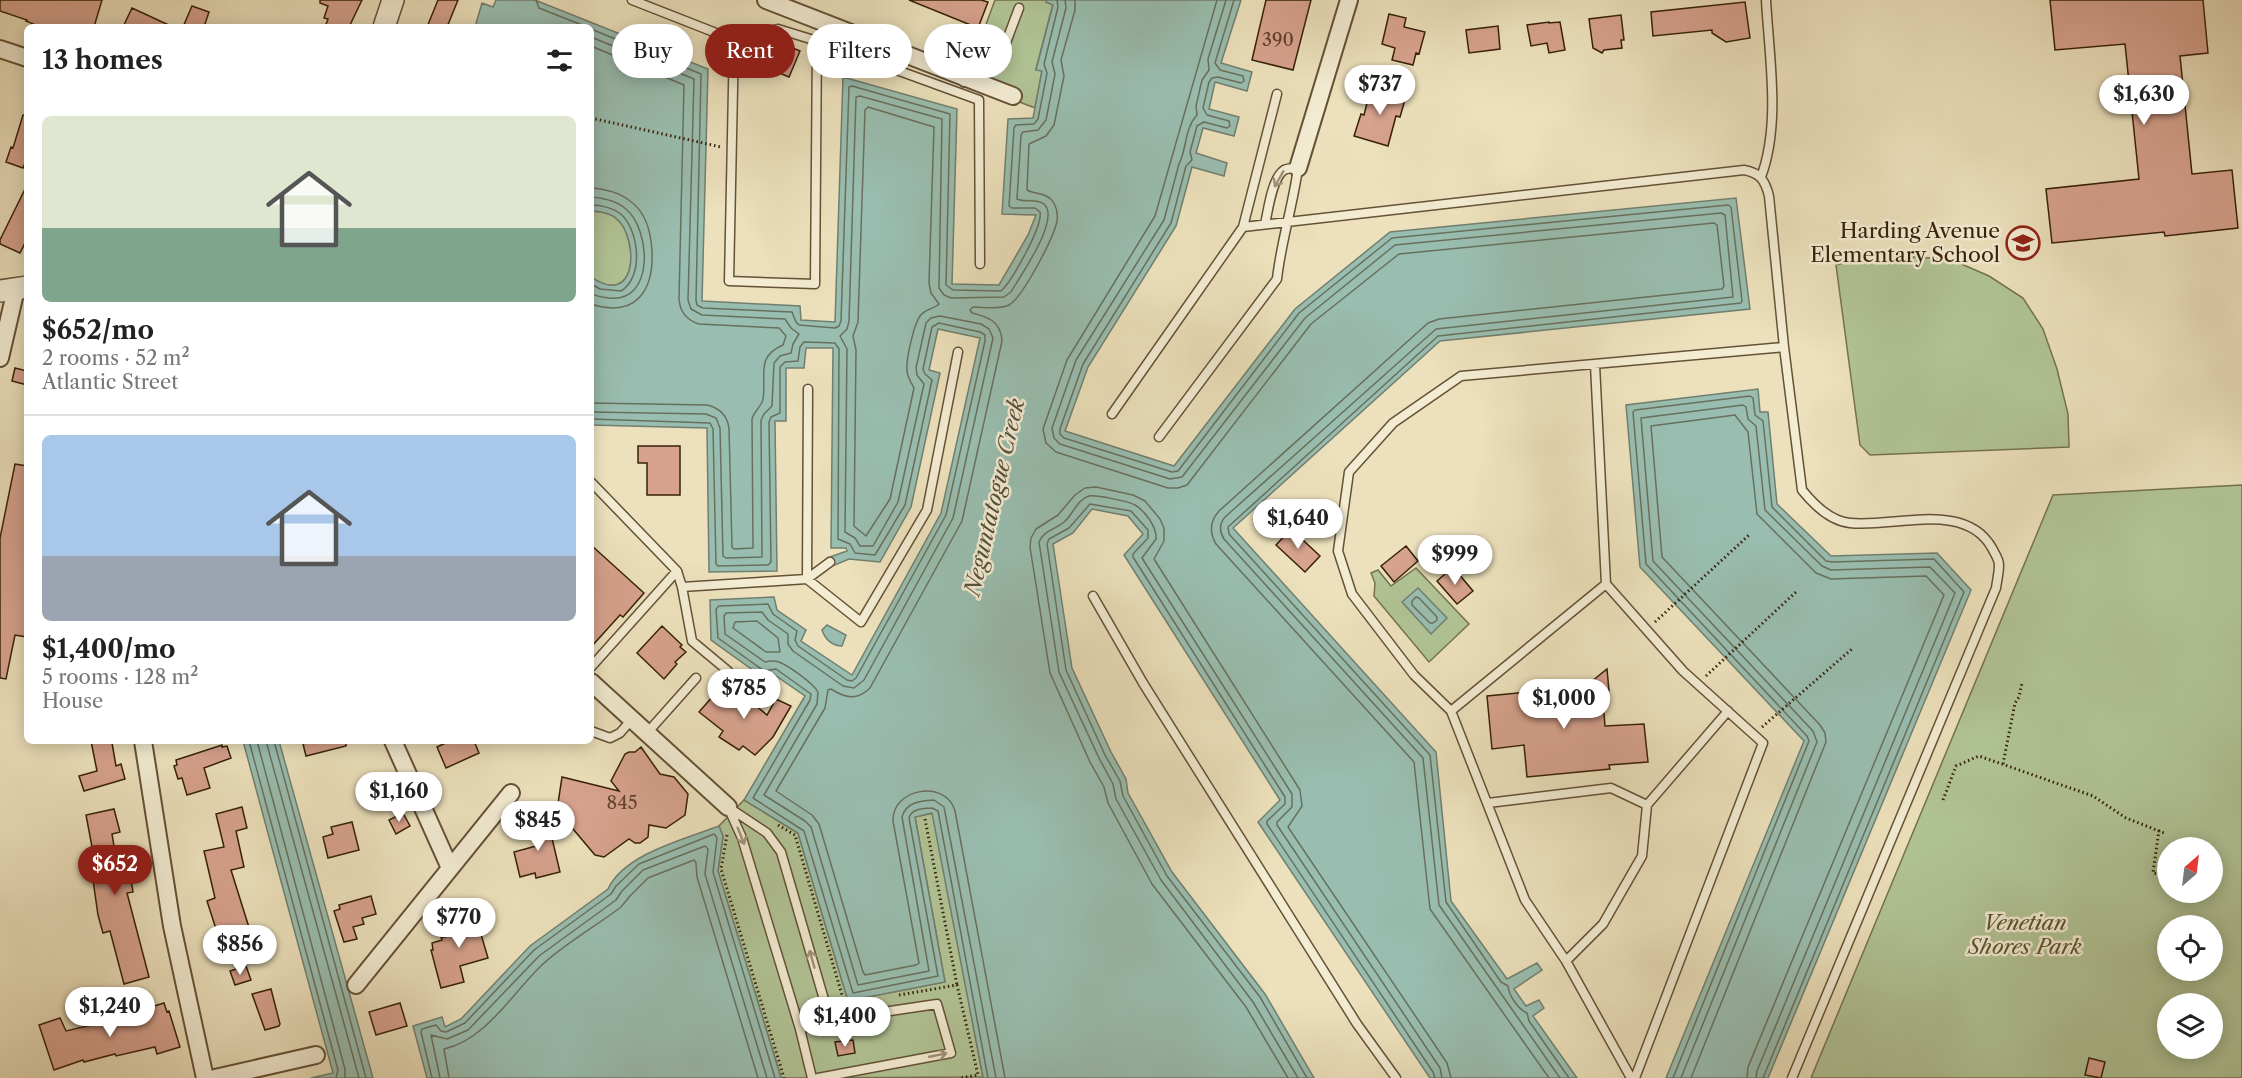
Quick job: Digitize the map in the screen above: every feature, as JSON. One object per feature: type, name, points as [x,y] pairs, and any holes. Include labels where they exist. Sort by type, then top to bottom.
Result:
[{"type":"street","points":[[385,24],[393,0]]},
{"type":"street","points":[[766,0],[924,62]]},
{"type":"street","points":[[1298,168],[1349,0]]},
{"type":"street","points":[[0,49],[24,57]]},
{"type":"street","points":[[965,78],[1013,96]]},
{"type":"street","points":[[0,358],[14,289]]},
{"type":"street","points":[[594,685],[728,807]]},
{"type":"street","points":[[143,744],[172,926],[205,1078]]},
{"type":"street","points":[[394,744],[450,868]]},
{"type":"street","points":[[356,985],[511,793]]},
{"type":"street","points":[[215,1078],[316,1055]]},
{"type":"lane","points":[[632,0],[705,29]]},
{"type":"lane","points":[[1761,177],[1772,118],[1766,0]]},
{"type":"lane","points":[[1012,27],[1019,8]]},
{"type":"lane","points":[[912,76],[979,100],[980,264]]},
{"type":"lane","points":[[733,78],[729,281],[814,284],[817,78]]},
{"type":"lane","points":[[1112,414],[1243,227],[1277,94]]},
{"type":"lane","points":[[1159,437],[1277,279],[1298,168],[1285,170],[1280,175],[1273,191],[1265,224]]},
{"type":"lane","points":[[1243,227],[1744,170],[1754,172],[1761,177],[1769,196],[1784,347],[1802,490],[1813,504],[1831,516],[1849,523],[1930,520],[1961,522],[1986,538],[2000,562],[1996,588],[1792,1078]]},
{"type":"lane","points":[[1631,1078],[1566,961],[1525,900],[1451,711],[1414,675],[1352,594],[1338,551],[1349,472],[1393,423],[1461,376],[1784,347]]},
{"type":"lane","points":[[807,579],[861,622],[927,510],[958,352]]},
{"type":"lane","points":[[1595,365],[1606,584],[1698,684],[1762,743],[1635,1078]]},
{"type":"lane","points":[[807,579],[808,388]]},
{"type":"lane","points":[[594,485],[677,571],[692,641],[728,671]]},
{"type":"lane","points":[[682,587],[807,579],[830,562]]},
{"type":"lane","points":[[594,664],[677,571]]},
{"type":"lane","points":[[1451,711],[1606,584]]},
{"type":"lane","points":[[1093,596],[1143,683],[1288,914],[1358,1024],[1396,1078]]},
{"type":"lane","points":[[646,733],[696,678]]},
{"type":"lane","points":[[1566,961],[1603,924],[1642,856],[1647,805],[1728,711]]},
{"type":"lane","points":[[594,732],[610,738],[620,733],[632,719]]},
{"type":"lane","points":[[1488,803],[1611,788],[1647,805]]},
{"type":"lane","points":[[728,807],[767,833],[781,852],[830,1020]]},
{"type":"lane","points":[[728,807],[742,838],[800,1029],[812,1078]]},
{"type":"lane","points":[[800,1029],[830,1020],[937,1004],[951,1053],[818,1078]]},
{"type":"path","points":[[594,119],[710,145]]},
{"type":"path","points":[[1647,630],[1749,535]]},
{"type":"path","points":[[1698,684],[1797,591]]},
{"type":"path","points":[[1754,735],[1853,648]]},
{"type":"path","points":[[2003,764],[2015,703],[2022,683]]},
{"type":"path","points":[[1943,801],[1956,766],[1979,756],[2093,796],[2126,818],[2164,833]]},
{"type":"path","points":[[925,819],[957,985],[978,1075],[960,1078]]},
{"type":"path","points":[[778,824],[795,835],[845,1005]]},
{"type":"path","points":[[2158,837],[2159,830]]},
{"type":"path","points":[[728,831],[721,869],[784,1078]]},
{"type":"path","points":[[2157,844],[2153,873],[2157,874]]},
{"type":"path","points":[[890,997],[957,985]]},
{"type":"green space","points":[[995,0],[1047,0],[1053,4],[1036,69],[1042,71],[1035,108],[965,81],[966,78],[1012,78],[1012,24],[986,24]]},
{"type":"green space","points":[[594,211],[605,213],[617,219],[629,241],[630,268],[626,278],[618,284],[607,285],[594,278]]},
{"type":"green space","points":[[1875,255],[1950,259],[1989,276],[2023,298],[2043,329],[2057,369],[2068,414],[2069,447],[1870,455],[1860,445],[1836,265]]},
{"type":"green space","name":"Venetian Shores Park","points":[[2242,485],[2242,1078],[1811,1078],[2053,495]]},
{"type":"green space","points":[[1416,568],[1469,624],[1429,662],[1374,596],[1375,583],[1371,573],[1378,570],[1391,586]]},
{"type":"green space","points":[[744,800],[798,833],[848,1001],[945,982],[915,817],[933,813],[983,1077],[781,1078],[718,871],[723,836],[719,826]]},
{"type":"water","name":"Neguntatogue Creek","points":[[496,0],[535,0],[612,31],[612,78],[693,78],[693,63],[705,68],[705,78],[708,78],[702,301],[800,306],[801,320],[835,322],[843,78],[957,109],[952,284],[999,285],[1028,235],[1036,215],[1002,214],[1008,119],[1033,118],[1042,71],[1036,70],[1053,5],[1046,2],[1047,0],[1241,0],[1221,63],[1252,72],[1247,91],[1215,82],[1209,109],[1239,117],[1234,136],[1203,128],[1196,153],[1227,163],[1224,176],[1192,167],[1176,226],[1088,367],[1065,431],[1174,466],[1295,309],[1390,232],[1736,198],[1750,309],[1440,341],[1233,528],[1436,752],[1451,901],[1507,979],[1537,963],[1542,970],[1514,989],[1526,1006],[1539,1000],[1544,1008],[1533,1016],[1577,1078],[1430,1078],[1258,822],[1280,800],[1124,555],[1143,534],[1128,516],[1092,509],[1073,533],[1053,544],[1072,668],[1126,779],[1128,793],[1172,872],[1265,994],[1314,1078],[978,1078],[983,1077],[932,813],[915,817],[945,982],[848,1001],[798,833],[744,800],[805,696],[773,674],[768,681],[711,640],[710,600],[774,597],[777,610],[806,630],[801,641],[852,675],[941,513],[980,338],[938,329],[929,370],[940,373],[911,507],[880,562],[849,559],[830,567],[827,558],[847,551],[846,548],[831,548],[833,348],[806,348],[804,368],[786,368],[786,421],[775,421],[777,571],[709,572],[707,428],[594,425],[594,278],[607,285],[618,284],[626,278],[631,255],[629,241],[617,219],[612,215],[594,211],[594,24],[476,24],[482,3],[493,7]]},
{"type":"water","points":[[1758,389],[1760,412],[1768,412],[1777,504],[1831,556],[1937,553],[1971,590],[1768,1078],[1666,1078],[1804,741],[1640,567],[1626,405]]},
{"type":"water","points":[[1418,588],[1447,618],[1431,634],[1402,602]]},
{"type":"water","points":[[827,625],[846,635],[842,646],[832,643],[825,636],[822,630]]},
{"type":"water","points":[[244,744],[280,744],[373,1078],[311,1078],[333,1073]]},
{"type":"water","points":[[719,826],[723,836],[718,871],[781,1078],[427,1078],[413,1026],[442,1017],[445,1027],[461,1019],[530,946],[608,889],[627,866],[673,842]]},
{"type":"building","points":[[0,0],[102,0],[95,24],[33,24],[0,11]]},
{"type":"building","points":[[320,0],[362,0],[350,24],[326,24],[328,19],[324,18],[328,6],[320,3]]},
{"type":"building","points":[[438,0],[458,0],[448,24],[428,24]]},
{"type":"building","points":[[909,0],[981,0],[988,2],[980,24],[968,24]]},
{"type":"building","points":[[1266,0],[1311,0],[1293,70],[1252,60]]},
{"type":"building","points":[[2050,0],[2203,0],[2208,53],[2180,56],[2192,174],[2232,170],[2238,228],[2165,236],[2164,232],[2052,243],[2046,189],[2139,179],[2125,44],[2055,50]]},
{"type":"building","points":[[1745,2],[1750,38],[1726,42],[1712,33],[1712,30],[1653,36],[1651,12]]},
{"type":"building","points":[[192,6],[209,12],[205,24],[184,24]]},
{"type":"building","points":[[132,8],[167,24],[124,24]]},
{"type":"building","points":[[1389,14],[1406,18],[1404,27],[1425,32],[1419,54],[1416,53],[1413,65],[1392,60],[1395,48],[1382,44]]},
{"type":"building","points":[[1621,15],[1624,40],[1621,40],[1622,48],[1604,50],[1602,53],[1593,48],[1589,19]]},
{"type":"building","points":[[1560,22],[1565,50],[1549,53],[1547,43],[1531,46],[1527,25]]},
{"type":"building","points":[[1498,26],[1500,49],[1469,53],[1466,30]]},
{"type":"building","points":[[795,49],[800,51],[795,63]]},
{"type":"building","points":[[1371,87],[1406,96],[1400,117],[1396,116],[1388,146],[1354,136],[1361,114],[1364,115]]},
{"type":"building","points":[[24,115],[23,168],[6,162],[11,147],[13,148]]},
{"type":"building","points":[[24,191],[24,245],[20,253],[0,244]]},
{"type":"building","points":[[15,368],[24,370],[24,384],[12,381]]},
{"type":"building","points":[[638,446],[680,446],[680,495],[647,495],[647,463],[638,463]]},
{"type":"building","points":[[15,464],[24,466],[24,636],[15,635],[6,679],[0,678],[0,538]]},
{"type":"building","points":[[1291,529],[1320,556],[1305,572],[1276,545]]},
{"type":"building","points":[[1406,546],[1418,561],[1394,582],[1381,566]]},
{"type":"building","points":[[594,548],[644,593],[623,617],[620,615],[594,644]]},
{"type":"building","points":[[1453,567],[1473,591],[1457,604],[1437,581]]},
{"type":"building","points":[[662,626],[682,645],[680,647],[686,652],[675,662],[677,664],[664,679],[637,653]]},
{"type":"building","points":[[1607,669],[1609,691],[1602,691],[1605,726],[1644,724],[1648,762],[1609,765],[1610,769],[1527,777],[1524,745],[1492,749],[1487,696],[1570,688],[1571,698]]},
{"type":"building","points":[[726,689],[735,695],[739,691],[767,715],[776,699],[791,706],[773,737],[755,755],[743,746],[739,750],[719,737],[723,731],[699,712],[714,695],[718,698]]},
{"type":"building","points":[[92,744],[112,744],[116,766],[121,764],[125,779],[84,791],[79,776],[97,771]]},
{"type":"building","points":[[303,744],[346,744],[346,746],[306,756]]},
{"type":"building","points":[[444,744],[475,744],[479,753],[446,768],[437,747]]},
{"type":"building","points":[[222,745],[222,747],[227,746],[231,758],[204,768],[210,788],[187,795],[182,778],[178,779],[174,766],[177,765],[176,760]]},
{"type":"building","points":[[641,747],[660,774],[674,777],[688,794],[685,815],[666,828],[649,825],[648,837],[640,843],[629,839],[604,857],[595,855],[557,810],[562,777],[619,791],[611,781],[625,754],[635,752]]},
{"type":"building","points":[[242,807],[247,828],[236,831],[244,867],[231,870],[252,937],[266,933],[270,947],[232,958],[225,934],[222,935],[220,928],[216,929],[207,901],[215,898],[204,851],[224,847],[216,814]]},
{"type":"building","points":[[114,809],[120,832],[112,834],[117,864],[122,863],[124,874],[130,873],[133,892],[127,893],[149,977],[124,984],[110,931],[103,933],[98,915],[89,852],[93,852],[86,815]]},
{"type":"building","points":[[403,813],[410,826],[396,834],[389,820]]},
{"type":"building","points":[[535,815],[551,834],[560,872],[536,878],[535,873],[520,877],[514,852],[536,846],[523,826]]},
{"type":"building","points":[[352,822],[359,850],[328,858],[323,837],[333,834],[331,827]]},
{"type":"building","points":[[371,896],[376,914],[362,918],[364,924],[353,927],[357,939],[344,942],[334,911],[340,909],[339,905]]},
{"type":"building","points":[[473,907],[488,958],[460,966],[464,982],[441,988],[431,950],[433,950],[432,943],[455,934],[451,923],[460,920],[458,912]]},
{"type":"building","points":[[246,966],[251,980],[235,985],[230,971]]},
{"type":"building","points":[[271,989],[280,1024],[265,1030],[252,994]]},
{"type":"building","points":[[164,1003],[167,1012],[169,1011],[180,1047],[157,1054],[155,1047],[116,1056],[115,1054],[84,1062],[83,1060],[54,1070],[39,1025],[60,1018],[66,1031],[152,1011],[151,1007]]},
{"type":"building","points":[[400,1003],[407,1026],[376,1035],[369,1012]]},
{"type":"building","points":[[853,1040],[855,1053],[838,1056],[835,1042]]},
{"type":"building","points":[[2089,1058],[2105,1062],[2101,1078],[2085,1075]]},
{"type":"place","name":"Harding Avenue Elementary School","points":[[2023,243]]}]
